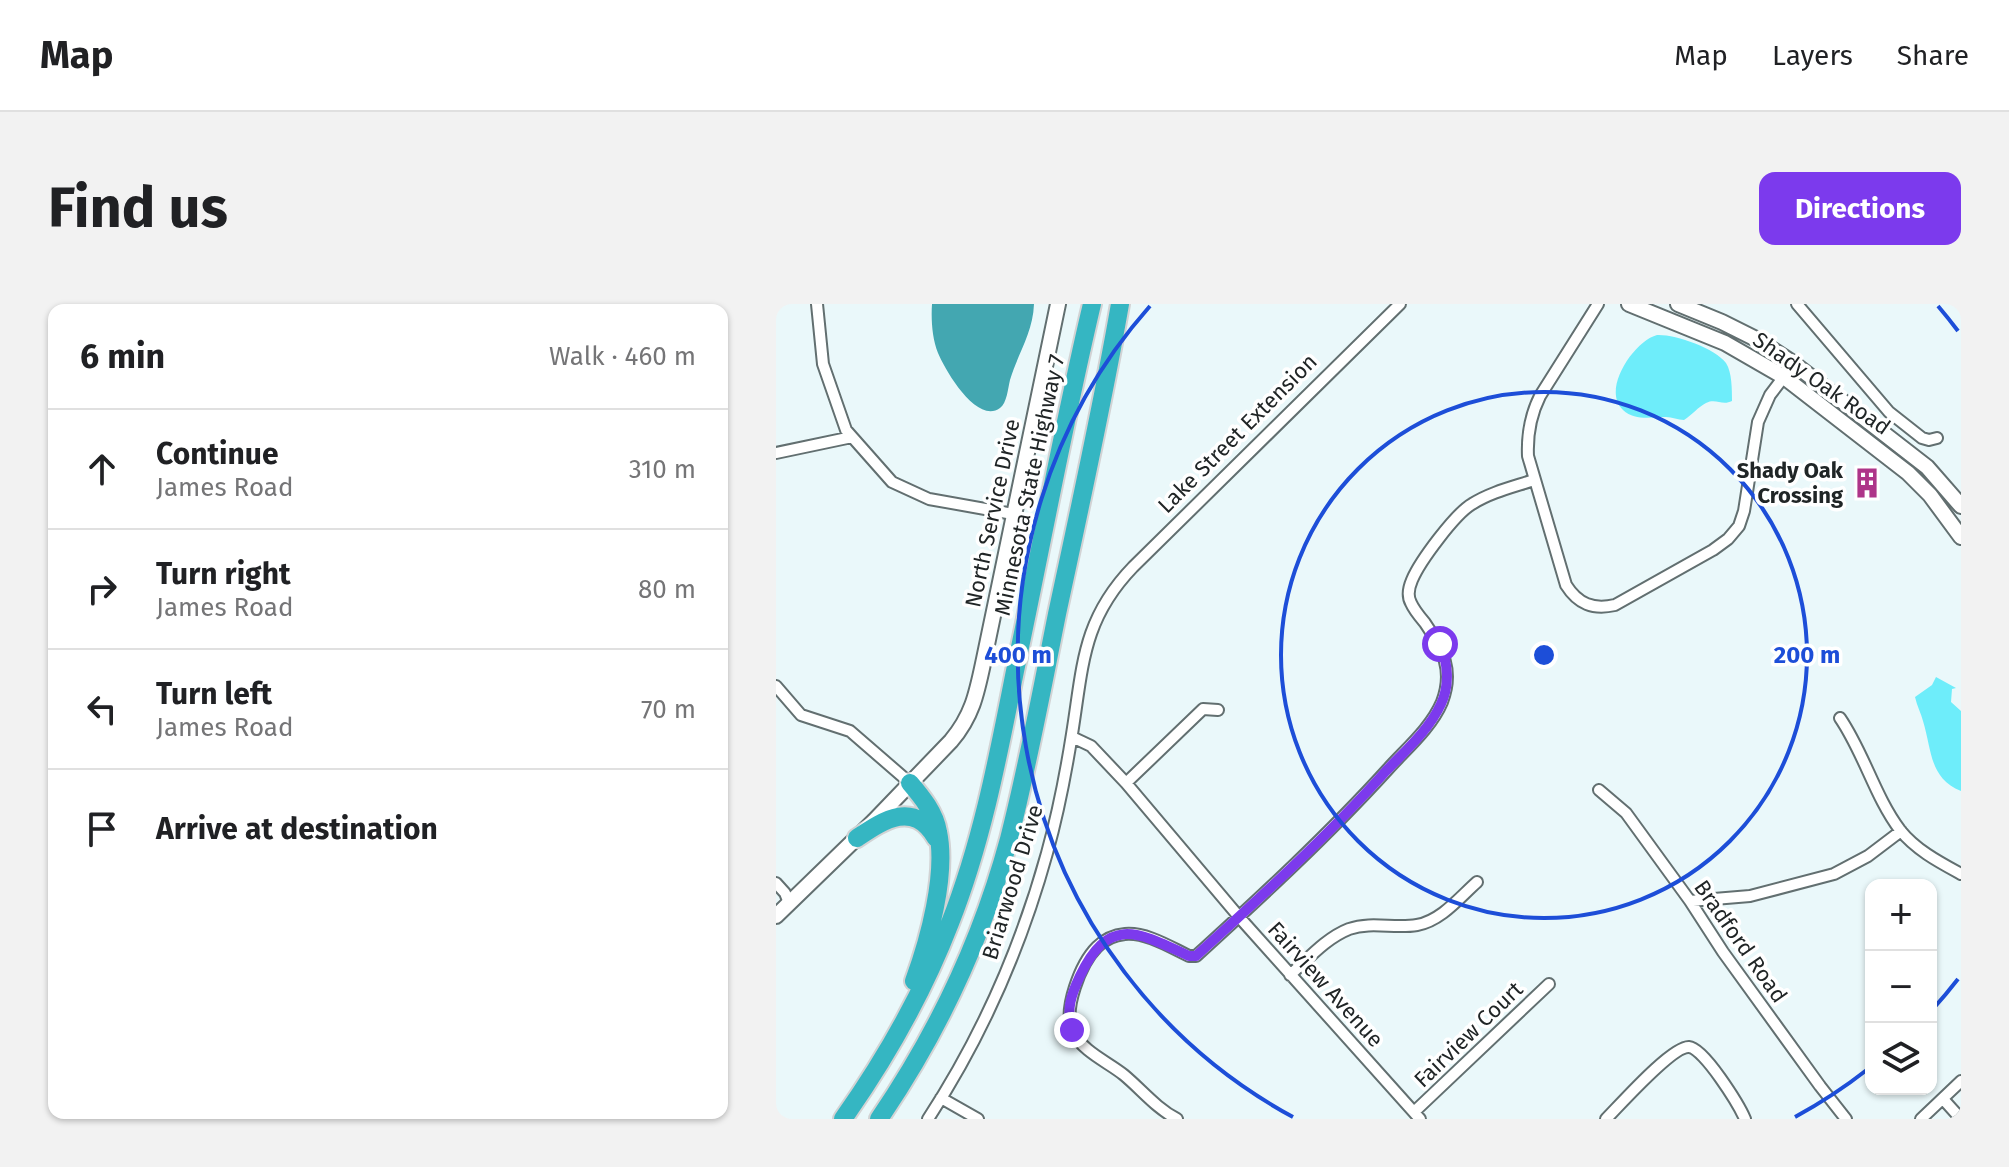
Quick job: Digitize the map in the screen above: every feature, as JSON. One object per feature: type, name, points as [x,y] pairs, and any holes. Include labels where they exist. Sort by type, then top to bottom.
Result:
[{"type":"highway","name":"Minnesota State Highway 7","points":[[843,1119],[875,1071],[937,956],[976,847],[997,762],[1092,304]]},
{"type":"highway","points":[[881,1119],[935,1027],[966,962],[1008,841],[1120,304]]},
{"type":"highway","points":[[875,1071],[908,999],[930,929],[938,882],[938,831],[931,813],[910,783]]},
{"type":"highway","points":[[857,838],[890,817],[905,817],[927,826],[940,849]]},
{"type":"main road","name":"North Service Drive","points":[[910,783],[961,729],[974,702],[1058,304]]},
{"type":"main road","name":"Shady Oak Road","points":[[1629,304],[1725,343],[1784,377],[1908,473],[1930,495],[1961,537]]},
{"type":"main road","name":"Shady Oak Road","points":[[1678,304],[1756,339],[1793,363],[1927,467],[1960,504]]},
{"type":"main road","points":[[1945,514],[1960,504]]},
{"type":"main road","points":[[776,916],[910,783]]},
{"type":"street","points":[[817,304],[823,364],[846,430],[892,482],[929,499],[1013,514]]},
{"type":"street","name":"Lake Street Extension","points":[[1108,597],[1133,567],[1400,304]]},
{"type":"street","points":[[1598,304],[1533,411],[1527,440],[1534,480],[1566,585],[1581,603],[1592,607],[1615,605],[1713,550],[1739,526],[1758,422],[1770,395],[1793,363]]},
{"type":"street","points":[[1797,304],[1889,412],[1922,438],[1937,438]]},
{"type":"street","points":[[776,453],[852,437]]},
{"type":"street","points":[[1177,1119],[1080,1042],[1072,1030],[1068,1017],[1069,1004],[1088,959],[1099,945],[1122,934],[1139,935],[1189,956],[1196,956],[1240,918],[1370,789],[1431,720],[1442,702],[1446,683],[1445,658],[1440,644],[1411,603],[1408,593],[1417,569],[1456,517],[1468,506],[1489,494],[1534,480]]},
{"type":"street","name":"Briarwood Drive","points":[[928,1119],[994,997],[1030,908],[1047,852],[1072,737],[1090,630],[1108,597]]},
{"type":"street","points":[[776,686],[801,715],[850,731],[910,783]]},
{"type":"street","points":[[1126,783],[1203,709],[1218,710]]},
{"type":"street","points":[[1840,718],[1852,734],[1889,813],[1901,831],[1919,849],[1961,874]]},
{"type":"street","name":"Fairview Avenue","points":[[1072,737],[1091,746],[1126,783],[1240,918],[1417,1116]]},
{"type":"street","name":"Bradford Road","points":[[1599,790],[1626,813],[1846,1119]]},
{"type":"street","points":[[1690,901],[1750,896],[1834,874],[1868,856],[1901,831]]},
{"type":"street","points":[[1290,975],[1341,933],[1364,925],[1420,924],[1444,911],[1477,882]]},
{"type":"street","points":[[776,883],[789,903]]},
{"type":"street","name":"Fairview Court","points":[[1417,1116],[1549,984]]},
{"type":"street","points":[[1606,1119],[1674,1052],[1686,1047],[1700,1053],[1745,1119]]},
{"type":"street","points":[[1921,1119],[1961,1081]]},
{"type":"street","points":[[941,1098],[978,1119]]},
{"type":"street","points":[[1943,1099],[1961,1119]]},
{"type":"shaded area","points":[[932,304],[1034,304],[1028,334],[1013,370],[1006,399],[1000,408],[991,411],[982,409],[972,403],[955,382],[936,347]]},
{"type":"shaded area","points":[[1657,335],[1694,343],[1721,357],[1729,371],[1732,401],[1706,403],[1684,420],[1638,417],[1623,410],[1617,401],[1616,391],[1623,367],[1639,346]]},
{"type":"shaded area","points":[[1936,677],[1956,688],[1952,689],[1951,702],[1961,711],[1961,791],[1937,771],[1915,697],[1932,685]]},
{"type":"place","name":"Shady Oak Crossing","points":[[1867,483]]},
{"type":"route","points":[[1072,1030],[1068,1017],[1073,990],[1088,959],[1099,945],[1113,936],[1139,935],[1189,956],[1196,956],[1240,918],[1370,789],[1431,720],[1442,702],[1447,673],[1440,644]]}]
